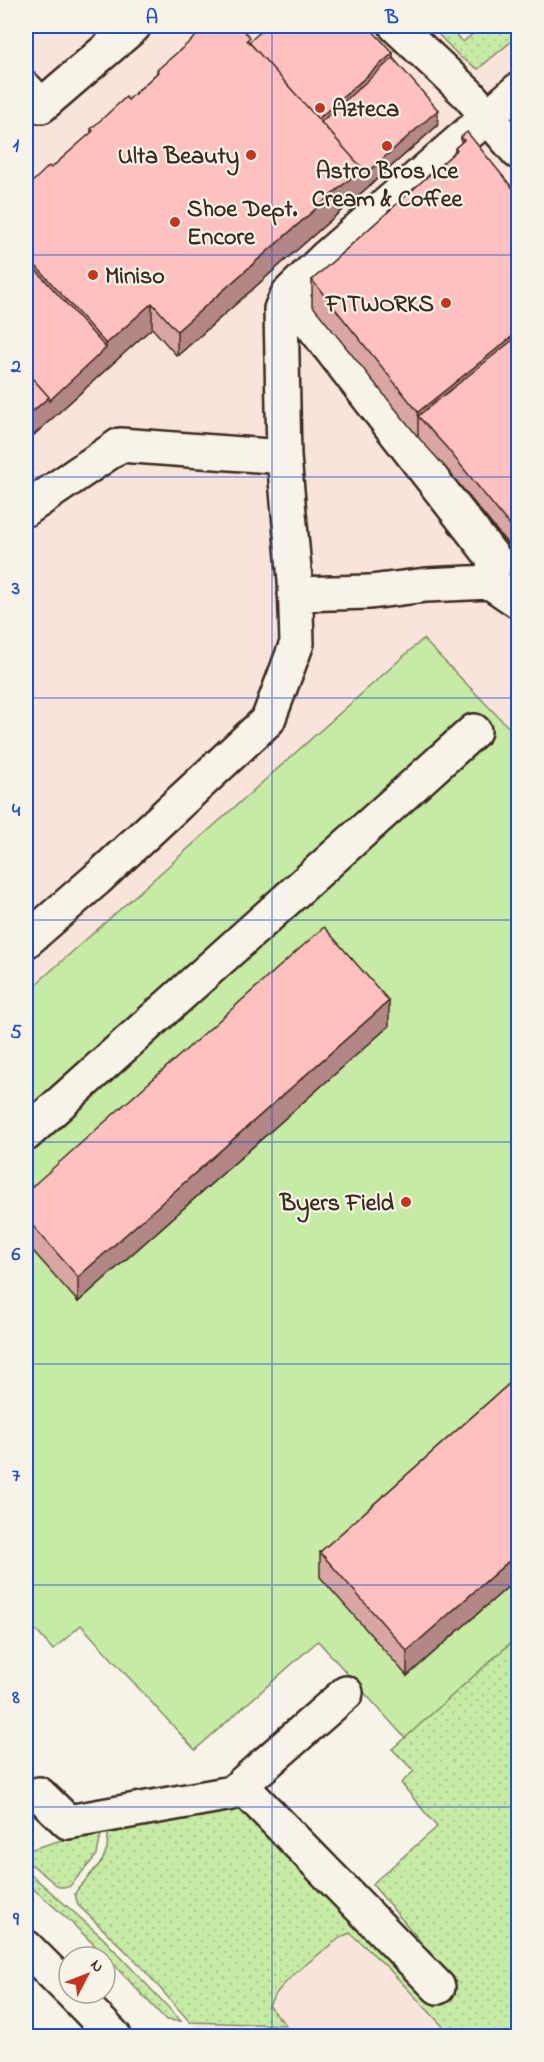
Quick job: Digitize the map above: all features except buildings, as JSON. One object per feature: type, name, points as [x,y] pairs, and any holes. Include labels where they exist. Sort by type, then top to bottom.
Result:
[{"type":"street","points":[[31,105],[134,26]]},
{"type":"street","points":[[396,26],[468,94],[519,152]]},
{"type":"street","points":[[26,941],[97,879],[268,720],[297,643],[284,457],[281,309],[288,294],[374,215],[519,90]]},
{"type":"street","points":[[288,294],[495,561],[490,582]]},
{"type":"street","points":[[26,509],[120,445],[284,457]]},
{"type":"street","points":[[295,594],[370,592],[426,585],[490,582],[519,601]]},
{"type":"street","points":[[26,1134],[474,731]]},
{"type":"street","points":[[30,1795],[68,1822],[232,1793],[345,1693]]},
{"type":"street","points":[[241,1785],[438,1987]]},
{"type":"street","points":[[30,1960],[57,1982]]},
{"type":"street","points":[[83,2005],[114,2037]]},
{"type":"shaded area","points":[[26,26],[518,26],[518,737],[423,639],[26,993]]},
{"type":"shaded area","points":[[303,1867],[468,2036],[204,2036],[169,1999]]},
{"type":"green space","points":[[447,26],[463,42],[482,26],[518,26],[518,36],[478,69],[460,57],[439,35],[439,28]]},
{"type":"green space","points":[[423,639],[518,737],[518,1636],[405,1738],[318,1641],[195,1750],[81,1625],[53,1650],[26,1619],[26,993]]},
{"type":"green space","points":[[515,1639],[518,1643],[518,2036],[452,2036],[387,1967],[350,1933],[341,1937],[300,1969],[274,1997],[269,2006],[286,2025],[190,2022],[134,1959],[78,1905],[75,1894],[77,1890],[102,1861],[107,1849],[109,1825],[236,1808],[263,1826],[437,2002],[455,1982],[372,1884],[437,1827],[401,1783],[414,1771],[392,1749]]},
{"type":"green space","points":[[96,1829],[101,1834],[97,1855],[69,1887],[59,1887],[26,1860],[26,1851]]},
{"type":"green space","points":[[26,1870],[110,1945],[94,1945],[26,1883]]},
{"type":"green space","points":[[117,1953],[181,2021],[166,2020],[117,1968]]},
{"type":"place","name":"Azteca","points":[[320,108]]},
{"type":"place","name":"Astro Bros Ice Cream & Coffee","points":[[387,146]]},
{"type":"place","name":"Ulta Beauty","points":[[251,155]]},
{"type":"place","name":"Shoe Dept. Encore","points":[[175,222]]},
{"type":"place","name":"Miniso","points":[[93,275]]},
{"type":"place","name":"FITWORKS","points":[[446,303]]},
{"type":"place","name":"Byers Field","points":[[406,1202]]}]
